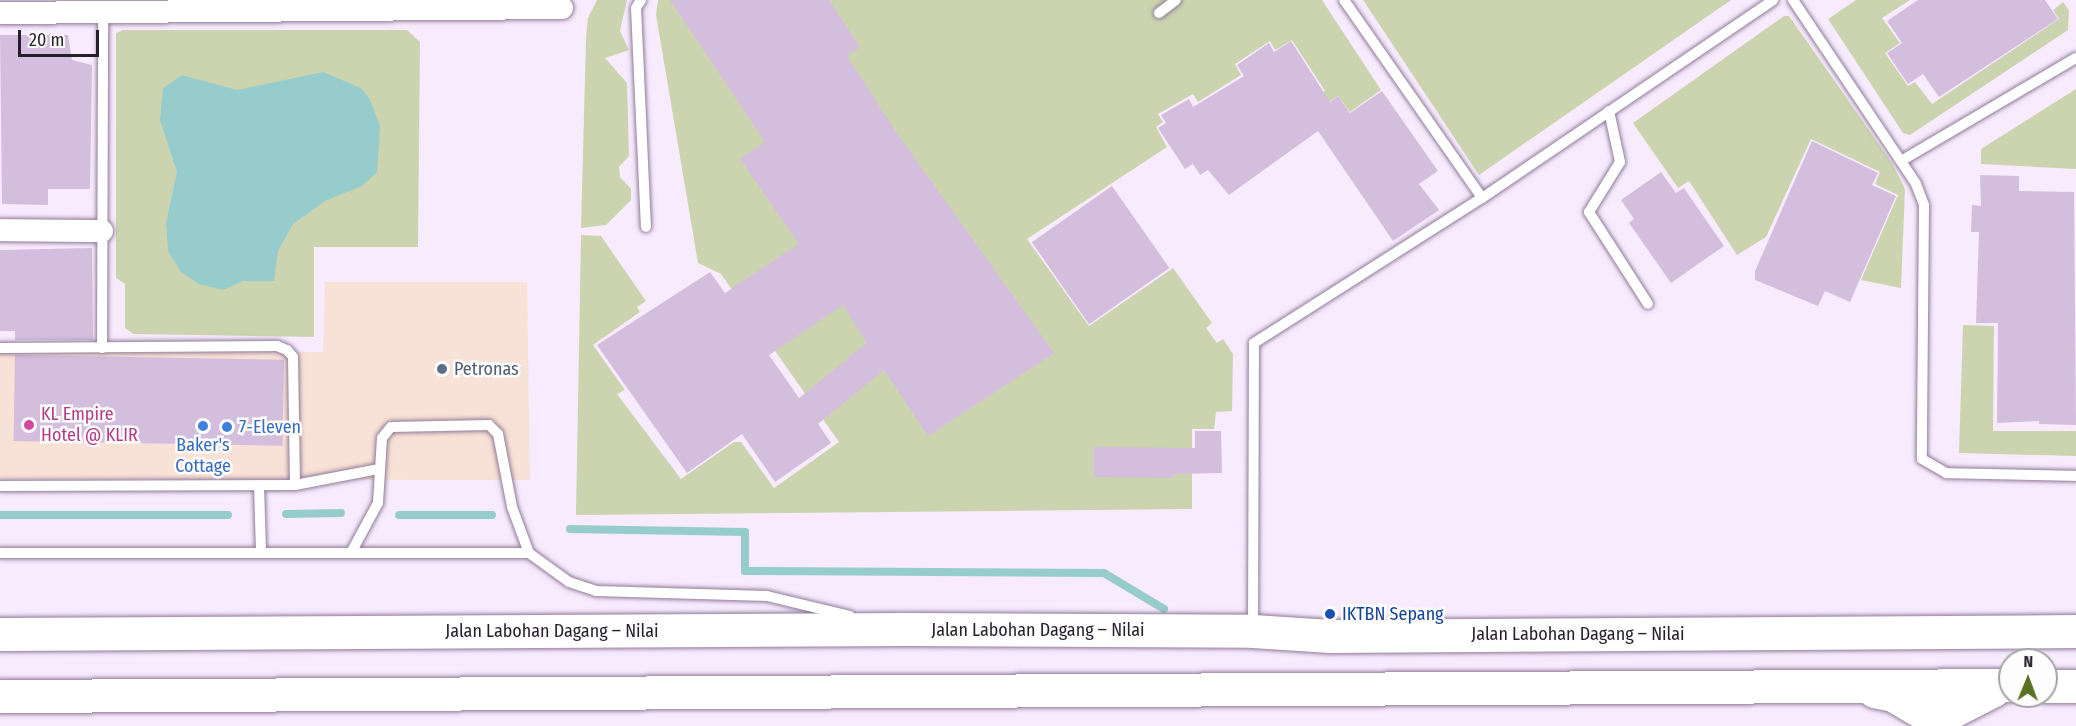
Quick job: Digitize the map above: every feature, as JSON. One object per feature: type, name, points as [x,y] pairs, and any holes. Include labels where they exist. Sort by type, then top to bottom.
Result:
[{"type":"main road","name":"Jalan Labohan Dagang ‒ Nilai","points":[[0,634],[906,629],[1253,631],[1330,636],[2076,631]]},
{"type":"main road","points":[[0,696],[1998,685]]},
{"type":"main road","points":[[1851,686],[1893,695],[1935,723],[1959,705],[1998,689]]},
{"type":"main road","points":[[2058,686],[2076,686]]},
{"type":"street","points":[[0,13],[103,14],[460,4],[562,8]]},
{"type":"street","points":[[0,231],[102,231]]},
{"type":"lane","points":[[641,0],[636,8],[646,227]]},
{"type":"lane","points":[[1159,13],[1176,0]]},
{"type":"lane","points":[[1344,0],[1482,198]]},
{"type":"lane","points":[[1253,631],[1254,343],[1482,198],[1773,0]]},
{"type":"lane","points":[[1793,0],[1900,161],[1924,205],[1922,459],[1946,473],[2076,476]]},
{"type":"lane","points":[[102,348],[103,14]]},
{"type":"lane","points":[[1900,161],[2076,58]]},
{"type":"lane","points":[[1609,111],[1620,162],[1589,212],[1648,304]]},
{"type":"lane","points":[[0,348],[277,346],[287,350],[293,357],[295,485]]},
{"type":"lane","points":[[352,551],[378,503],[382,438],[392,427],[489,424],[498,434],[512,507],[529,553],[569,582],[596,591],[766,596],[906,629]]},
{"type":"lane","points":[[0,486],[295,485],[380,469]]},
{"type":"lane","points":[[259,485],[261,552]]},
{"type":"lane","points":[[0,553],[352,551],[529,553]]},
{"type":"shaded area","points":[[597,0],[627,0],[620,31],[629,50],[605,58],[627,83],[629,156],[619,167],[620,177],[631,189],[631,200],[606,225],[581,228],[586,39],[588,18]]},
{"type":"shaded area","points":[[658,0],[1322,0],[1381,90],[1350,112],[1338,96],[1315,111],[1308,102],[1325,91],[1292,40],[1275,50],[1270,41],[1235,64],[1241,75],[1198,102],[1193,94],[1158,114],[1163,122],[1156,127],[1167,147],[1027,239],[1089,326],[1173,268],[1212,323],[1206,328],[1217,343],[1223,339],[1233,354],[1232,411],[1216,412],[1214,429],[1192,429],[1192,509],[576,515],[581,235],[601,236],[646,301],[637,307],[640,312],[593,345],[625,390],[617,394],[681,479],[734,442],[741,442],[774,488],[839,442],[721,274],[698,263],[656,15]]},
{"type":"shaded area","points":[[1363,0],[1731,0],[1479,175]]},
{"type":"shaded area","points":[[1856,0],[1910,0],[1882,18],[1900,43],[1885,53],[1908,86],[1915,82],[1932,104],[2059,19],[2053,10],[2063,2],[2069,10],[2068,30],[1910,135],[1903,133],[1828,19]]},
{"type":"shaded area","points":[[1784,16],[1789,16],[1892,163],[1905,189],[1901,288],[1861,280],[1898,195],[1875,184],[1880,172],[1811,139],[1766,237],[1737,255],[1689,181],[1678,188],[1633,123]]},
{"type":"shaded area","points":[[123,30],[407,30],[420,42],[418,247],[314,247],[314,337],[133,334],[125,328],[125,284],[116,278],[116,33]]},
{"type":"shaded area","points":[[323,72],[361,88],[370,99],[380,126],[377,172],[362,186],[325,201],[293,224],[278,251],[274,281],[243,281],[223,290],[199,284],[181,272],[168,251],[166,223],[177,172],[160,120],[163,88],[182,75],[237,90]]},
{"type":"shaded area","points":[[2076,89],[2076,169],[1981,164],[1981,149]]},
{"type":"shaded area","points":[[325,282],[527,282],[530,480],[0,479],[0,352],[323,352]]},
{"type":"shaded area","points":[[1963,325],[1994,326],[1993,431],[2076,431],[2076,456],[1959,453]]},
{"type":"building","points":[[670,0],[829,0],[860,47],[847,56],[898,135],[1054,353],[928,436],[884,370],[818,424],[831,443],[775,482],[742,434],[687,473],[597,345],[710,272],[725,293],[799,244],[740,159],[765,142]],"holes":[[[843,305],[867,343],[799,398],[769,355]]]},
{"type":"building","points":[[1918,0],[2045,0],[2058,19],[1939,97],[1923,74],[1908,84],[1887,53],[1902,43],[1887,21]]},
{"type":"building","points":[[0,35],[68,35],[72,60],[92,65],[90,189],[48,189],[48,205],[2,204]]},
{"type":"building","points":[[1291,41],[1330,102],[1338,96],[1350,113],[1382,91],[1438,171],[1419,184],[1439,210],[1393,241],[1318,131],[1229,195],[1208,170],[1200,175],[1193,164],[1185,169],[1158,128],[1166,123],[1161,115],[1189,99],[1193,107],[1244,76],[1237,65],[1269,43],[1274,52]]},
{"type":"building","points":[[1812,141],[1878,173],[1872,185],[1896,196],[1850,302],[1825,291],[1818,306],[1755,280],[1755,271]]},
{"type":"building","points":[[1661,172],[1676,193],[1684,188],[1724,246],[1671,283],[1629,223],[1634,219],[1621,200]]},
{"type":"building","points":[[1980,175],[2019,176],[2019,191],[2074,192],[2076,425],[2039,424],[2039,421],[1997,423],[1998,323],[1976,323],[1979,232],[1971,232],[1972,205],[1981,206]]},
{"type":"building","points":[[1112,186],[1169,268],[1089,324],[1032,242]]},
{"type":"building","points":[[92,248],[93,340],[15,340],[15,331],[0,331],[0,250]]},
{"type":"building","points":[[15,355],[284,360],[282,446],[13,441]]},
{"type":"building","points":[[1195,431],[1221,431],[1222,473],[1173,474],[1173,478],[1094,477],[1094,447],[1195,448]]},
{"type":"waterway","points":[[286,514],[341,513]]},
{"type":"waterway","points":[[0,515],[228,515]]},
{"type":"waterway","points":[[399,515],[492,515]]},
{"type":"waterway","points":[[570,529],[745,532],[745,571],[1104,573],[1164,609]]},
{"type":"place","name":"Petronas","points":[[442,369]]},
{"type":"place","name":"KL Empire Hotel @ KLIR","points":[[29,425]]},
{"type":"place","name":"Baker's Cottage","points":[[203,426]]},
{"type":"place","name":"7-Eleven","points":[[227,427]]},
{"type":"place","name":"IKTBN Sepang","points":[[1330,614]]}]
